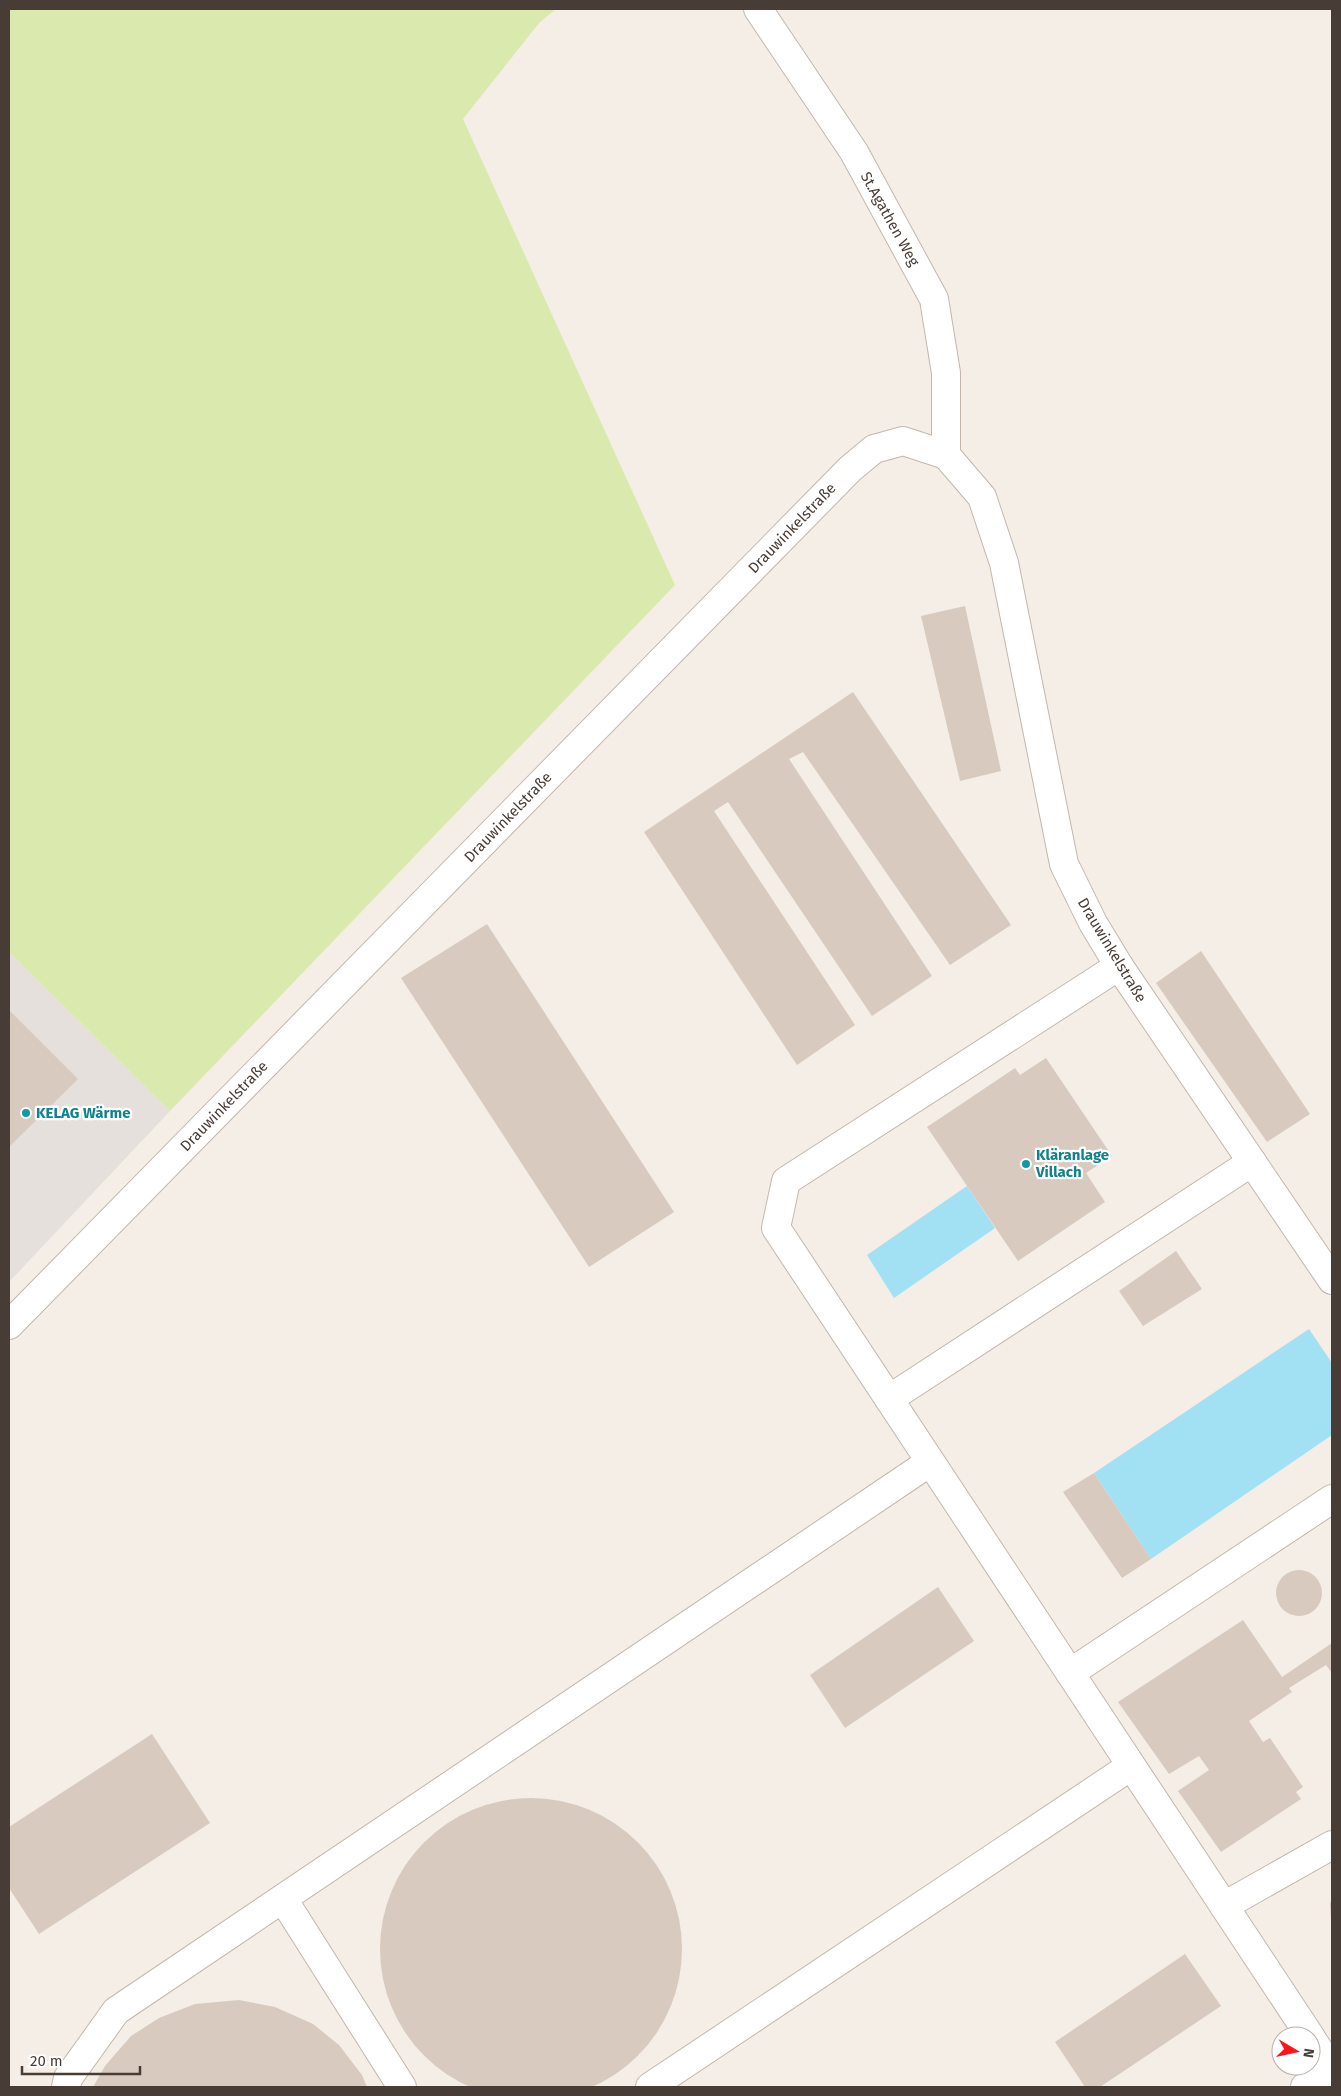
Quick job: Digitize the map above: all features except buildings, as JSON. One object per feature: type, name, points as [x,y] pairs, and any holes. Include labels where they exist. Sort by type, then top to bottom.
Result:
[{"type":"street","name":"St.Agathen Weg","points":[[758,9],[854,152],[934,299],[946,373],[946,455]]},
{"type":"street","name":"Drauwinkelstraße","points":[[9,1325],[850,469],[874,450],[903,441],[946,455],[982,497],[1004,564],[1064,864],[1093,923],[1119,966],[1332,1280]]},
{"type":"street","points":[[1119,966],[786,1181],[776,1228],[1303,2026]]},
{"type":"street","points":[[888,1399],[1252,1162]]},
{"type":"street","points":[[66,2087],[68,2078],[116,2011],[930,1462]]},
{"type":"street","points":[[1070,1673],[1332,1499]]},
{"type":"street","points":[[650,2087],[1131,1766]]},
{"type":"street","points":[[1224,1906],[1332,1845]]},
{"type":"street","points":[[283,1899],[402,2087]]},
{"type":"street","points":[[1305,2087],[1332,2070],[1321,2054]]},
{"type":"shaded area","points":[[9,952],[170,1111],[9,1282]]},
{"type":"green space","points":[[9,9],[556,9],[539,23],[463,119],[675,585],[170,1111],[9,952]]},
{"type":"water","points":[[967,1186],[995,1228],[894,1298],[867,1255]]},
{"type":"water","points":[[1309,1329],[1332,1363],[1332,1435],[1151,1559],[1094,1473]]},
{"type":"place","name":"KELAG Wärme","points":[[26,1113]]},
{"type":"place","name":"Kläranlage Villach","points":[[1026,1164]]}]
